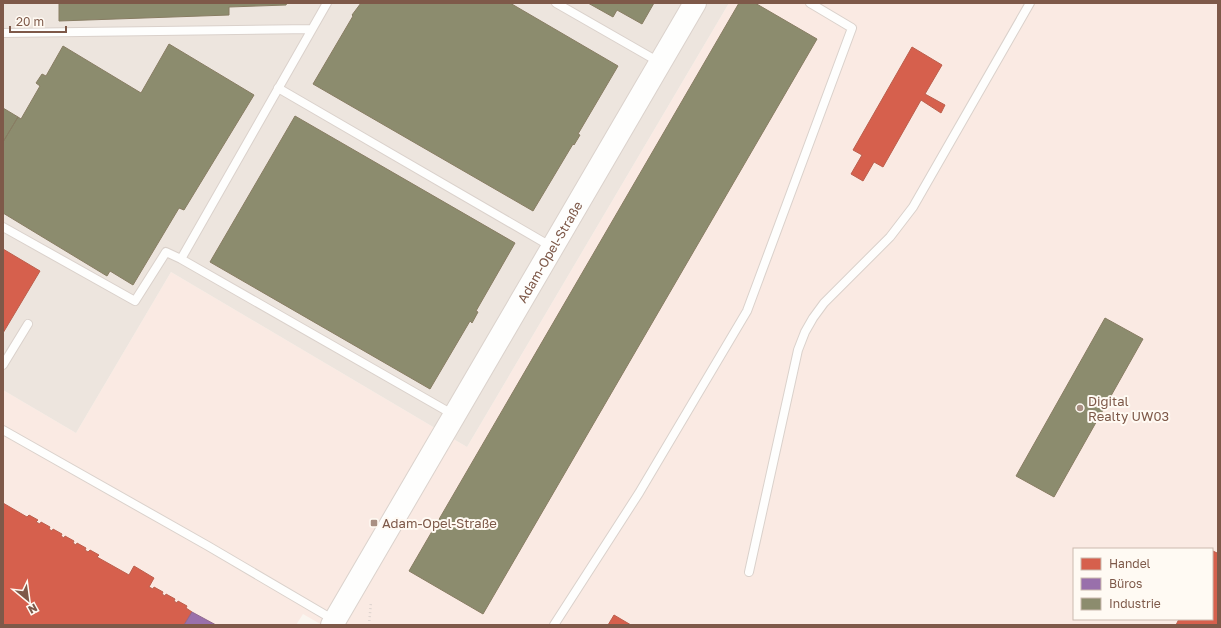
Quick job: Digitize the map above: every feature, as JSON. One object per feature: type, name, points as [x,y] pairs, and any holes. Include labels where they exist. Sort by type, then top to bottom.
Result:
[{"type":"main road","name":"Adam-Opel-Straße","points":[[333,623],[695,3]]},
{"type":"lane","points":[[180,260],[327,3]]},
{"type":"lane","points":[[556,3],[660,63]]},
{"type":"lane","points":[[554,625],[639,493],[747,311],[852,28],[810,3]]},
{"type":"lane","points":[[749,572],[798,350],[805,332],[824,303],[890,237],[902,224],[914,207],[1030,3]]},
{"type":"lane","points":[[3,33],[312,29]]},
{"type":"lane","points":[[278,88],[552,247]]},
{"type":"lane","points":[[3,227],[135,301],[166,252],[454,416]]},
{"type":"lane","points":[[3,366],[28,324]]},
{"type":"lane","points":[[3,430],[208,546],[333,623]]},
{"type":"path","points":[[368,625],[371,595]]},
{"type":"shaded area","points":[[3,3],[729,3],[467,447],[171,272],[76,433],[3,390]]},
{"type":"shaded area","points":[[729,3],[1218,3],[1218,625],[322,625],[303,614],[296,625],[3,625],[3,390],[76,433],[171,272],[467,447]]},
{"type":"building: Handel","points":[[912,47],[942,65],[925,94],[945,105],[941,113],[921,100],[883,167],[874,162],[863,181],[851,174],[862,155],[853,150]]},
{"type":"building: Handel","points":[[3,249],[40,271],[3,333]]},
{"type":"building: Handel","points":[[3,503],[27,517],[29,515],[38,520],[36,522],[40,524],[41,522],[50,527],[49,529],[52,531],[53,529],[62,534],[61,536],[64,538],[65,536],[74,541],[73,543],[76,545],[77,543],[86,548],[85,550],[88,552],[90,550],[99,555],[97,557],[129,575],[134,566],[154,578],[149,587],[153,589],[154,587],[163,592],[162,594],[165,596],[166,594],[175,599],[174,601],[177,603],[178,601],[187,606],[186,608],[192,612],[184,625],[3,625]]},
{"type":"building: Handel","points":[[1213,551],[1217,553],[1218,551],[1218,625],[1176,625],[1178,620],[1213,620]]},
{"type":"building: Handel","points":[[614,615],[631,625],[608,625]]},
{"type":"building: Büros","points":[[192,612],[216,625],[184,625]]},
{"type":"building: Industrie","points":[[59,3],[287,3],[286,5],[229,7],[229,15],[59,21]]},
{"type":"building: Industrie","points":[[361,3],[510,3],[618,66],[578,134],[580,135],[574,145],[573,144],[533,211],[313,84],[353,16],[352,15]]},
{"type":"building: Industrie","points":[[588,3],[654,3],[642,24],[617,10],[613,17]]},
{"type":"building: Industrie","points":[[739,3],[755,3],[817,39],[483,614],[409,571]]},
{"type":"building: Industrie","points":[[169,44],[254,95],[184,210],[179,208],[133,285],[110,271],[107,276],[3,213],[3,142],[18,117],[21,119],[40,86],[36,83],[42,74],[46,76],[63,46],[141,93]]},
{"type":"building: Industrie","points":[[3,108],[18,117],[3,142]]},
{"type":"building: Industrie","points":[[295,116],[515,243],[476,311],[478,312],[472,323],[470,321],[430,389],[210,262]]},
{"type":"building: Industrie","name":"Digital Realty UW03","points":[[1105,318],[1143,339],[1054,497],[1016,476]]},
{"type":"place","name":"Digital Realty UW03","points":[[1080,408]]},
{"type":"place","name":"Adam-Opel-Straße","points":[[374,523]]}]
